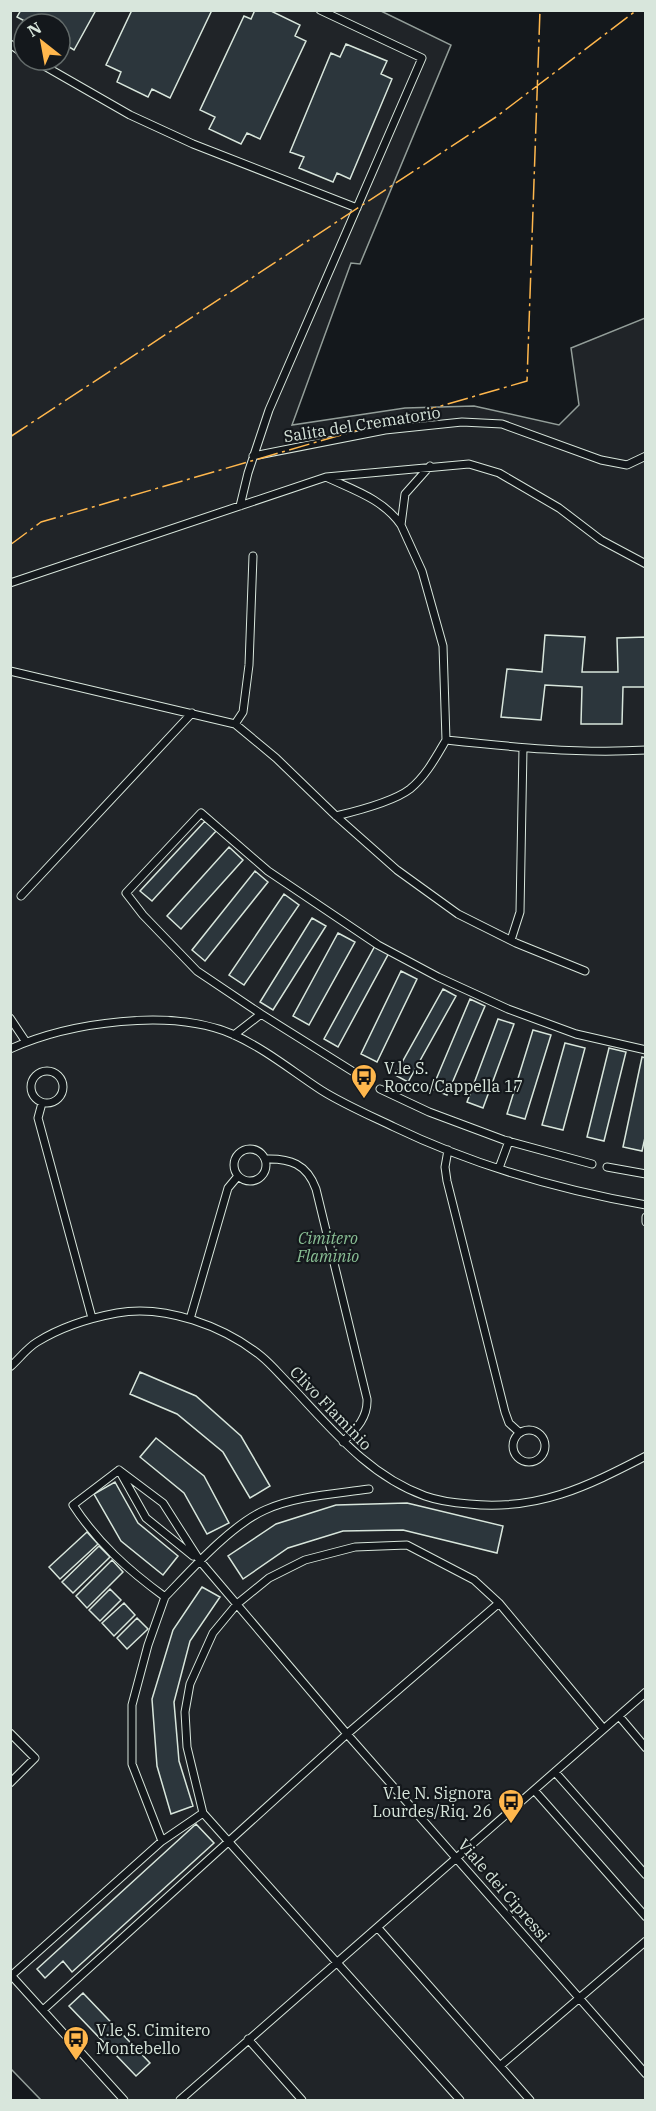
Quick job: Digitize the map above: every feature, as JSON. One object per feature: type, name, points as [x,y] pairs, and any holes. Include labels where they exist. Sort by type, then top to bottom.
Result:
[{"type":"lane","points":[[240,506],[268,410],[422,58],[320,10]]},
{"type":"lane","points":[[55,72],[129,115],[193,144],[357,208]]},
{"type":"lane","name":"Salita del Crematorio","points":[[254,456],[385,430],[462,422],[502,424],[601,460],[627,465],[645,456]]},
{"type":"lane","points":[[10,582],[326,477],[469,464],[499,473],[560,508],[601,540],[645,564]]},
{"type":"lane","points":[[401,525],[405,494],[430,466]]},
{"type":"lane","points":[[326,477],[366,495],[393,513],[422,571],[442,646],[446,740],[430,767],[409,790],[370,808],[336,816]]},
{"type":"lane","points":[[235,724],[243,712],[249,665],[253,556]]},
{"type":"lane","points":[[10,671],[235,724],[276,758],[336,816],[397,870],[449,908],[511,940],[585,971]]},
{"type":"lane","points":[[21,896],[192,713]]},
{"type":"lane","points":[[446,740],[523,748],[616,752],[645,750]]},
{"type":"lane","points":[[511,940],[520,912],[523,748]]},
{"type":"lane","points":[[368,1081],[197,971],[143,915],[126,893],[201,813],[268,871],[378,945],[438,977],[508,1009],[576,1034],[645,1050]]},
{"type":"lane","points":[[234,1035],[261,1014]]},
{"type":"lane","points":[[10,1018],[26,1042]]},
{"type":"lane","points":[[10,1049],[26,1042],[89,1025],[141,1020],[211,1026],[234,1035],[266,1053],[323,1091],[395,1127],[448,1150],[541,1182],[645,1205]]},
{"type":"lane","points":[[50,1072],[62,1081],[62,1091],[52,1102],[42,1103],[33,1096],[31,1086],[35,1076],[50,1072]]},
{"type":"lane","points":[[380,1089],[429,1112],[509,1141],[592,1164]]},
{"type":"lane","points":[[42,1103],[39,1118],[92,1318]]},
{"type":"lane","points":[[499,1168],[509,1141]]},
{"type":"lane","points":[[254,1149],[265,1159],[265,1170],[258,1178],[248,1181],[238,1176],[234,1162],[243,1150],[254,1149]]},
{"type":"lane","points":[[448,1150],[445,1167],[447,1181],[504,1412],[509,1423],[519,1433]]},
{"type":"lane","points":[[265,1159],[286,1159],[299,1165],[311,1176],[316,1189],[368,1399],[363,1420],[343,1442]]},
{"type":"lane","points":[[607,1167],[645,1174]]},
{"type":"lane","points":[[190,1319],[228,1188],[238,1176]]},
{"type":"lane","points":[[645,1217],[645,1222]]},
{"type":"lane","name":"Clivo Flaminio","points":[[11,1367],[36,1343],[92,1318],[137,1310],[159,1311],[212,1326],[238,1339],[263,1357],[343,1442],[377,1470],[425,1496],[462,1504],[516,1505],[551,1498],[584,1487],[645,1456]]},
{"type":"lane","points":[[535,1431],[543,1438],[545,1448],[540,1458],[526,1462],[517,1456],[513,1447],[519,1433],[535,1431]]},
{"type":"lane","points":[[119,1470],[146,1518],[200,1561]]},
{"type":"lane","points":[[119,1470],[163,1503],[200,1561]]},
{"type":"lane","points":[[119,1470],[73,1505],[89,1529],[109,1551],[135,1575],[165,1597]]},
{"type":"lane","points":[[162,1841],[132,1764],[132,1705],[148,1645],[165,1597],[200,1561],[245,1521],[264,1510],[286,1503],[369,1489]]},
{"type":"lane","points":[[460,2100],[203,1813],[187,1747],[185,1712],[190,1684],[213,1633],[237,1604],[269,1578],[305,1560],[355,1546],[407,1545],[474,1580],[499,1603],[603,1728]]},
{"type":"lane","name":"Viale dei Cipressi","points":[[200,1561],[347,1734],[645,2074]]},
{"type":"lane","points":[[43,2010],[347,1734],[499,1603]]},
{"type":"lane","points":[[180,2100],[645,1692]]},
{"type":"lane","points":[[619,1716],[645,1746]]},
{"type":"lane","points":[[10,1733],[35,1758],[10,1783]]},
{"type":"lane","points":[[555,1772],[645,1875]]},
{"type":"lane","points":[[534,1790],[645,1917]]},
{"type":"lane","points":[[124,2100],[11,1974],[162,1841],[203,1813]]},
{"type":"lane","points":[[378,1928],[530,2100]]},
{"type":"lane","points":[[500,2066],[645,1941]]},
{"type":"lane","points":[[248,2039],[302,2100]]},
{"type":"green space","name":"Cimitero Flaminio","points":[[11,11],[381,11],[451,45],[360,264],[351,263],[292,425],[405,408],[474,406],[559,425],[579,405],[571,348],[645,318],[645,2100],[41,2100],[11,2069]]},
{"type":"building","points":[[21,10],[96,10],[74,50],[72,49],[72,12],[20,12]]},
{"type":"building","points":[[132,10],[212,10],[170,98],[152,89],[148,97],[117,82],[121,72],[106,65]]},
{"type":"building","points":[[255,10],[269,10],[300,25],[295,36],[306,41],[260,139],[247,133],[241,144],[209,129],[215,117],[200,110],[244,16],[251,19]]},
{"type":"building","points":[[346,44],[387,61],[381,74],[392,79],[350,179],[337,173],[333,182],[299,168],[304,157],[290,152],[331,53],[340,57]]},
{"type":"building","points":[[545,635],[585,637],[582,672],[618,672],[617,638],[646,637],[646,687],[623,687],[622,724],[581,724],[582,687],[545,685],[541,720],[501,717],[507,669],[542,672]]},
{"type":"building","points":[[205,821],[216,831],[152,901],[140,891]]},
{"type":"building","points":[[229,847],[243,860],[181,929],[167,916]]},
{"type":"building","points":[[255,871],[268,882],[205,961],[192,950]]},
{"type":"building","points":[[284,894],[299,905],[244,985],[229,975]]},
{"type":"building","points":[[312,918],[326,926],[273,1010],[260,1002]]},
{"type":"building","points":[[338,933],[355,942],[309,1025],[293,1016]]},
{"type":"building","points":[[376,944],[390,951],[338,1047],[324,1039]]},
{"type":"building","points":[[401,971],[417,979],[377,1062],[361,1054]]},
{"type":"building","points":[[443,989],[456,996],[408,1082],[395,1075]]},
{"type":"building","points":[[470,999],[485,1006],[447,1095],[432,1089]]},
{"type":"building","points":[[498,1019],[514,1024],[483,1108],[467,1102]]},
{"type":"building","points":[[533,1030],[551,1035],[525,1119],[507,1114]]},
{"type":"building","points":[[565,1043],[585,1048],[563,1130],[542,1125]]},
{"type":"building","points":[[609,1048],[626,1052],[604,1141],[587,1137]]},
{"type":"building","points":[[642,1057],[646,1058],[646,1133],[642,1151],[623,1147]]},
{"type":"building","points":[[140,1372],[196,1396],[241,1436],[270,1486],[250,1498],[223,1452],[177,1414],[130,1394]]},
{"type":"building","points":[[156,1438],[204,1476],[229,1523],[207,1534],[184,1493],[140,1457]]},
{"type":"building","points":[[115,1482],[138,1523],[178,1556],[163,1575],[121,1541],[94,1494]]},
{"type":"building","points":[[407,1503],[503,1526],[497,1553],[403,1530],[343,1531],[288,1548],[243,1579],[228,1556],[276,1524],[336,1505]]},
{"type":"building","points":[[87,1532],[98,1544],[60,1579],[49,1567]]},
{"type":"building","points":[[99,1546],[110,1557],[73,1593],[62,1582]]},
{"type":"building","points":[[112,1560],[123,1572],[87,1608],[76,1596]]},
{"type":"building","points":[[202,1587],[220,1597],[190,1641],[174,1702],[179,1761],[193,1806],[171,1814],[157,1766],[152,1699],[173,1630]]},
{"type":"building","points":[[110,1589],[121,1600],[100,1621],[89,1610]]},
{"type":"building","points":[[124,1603],[135,1615],[114,1636],[102,1623]]},
{"type":"building","points":[[137,1618],[148,1629],[127,1649],[117,1638]]},
{"type":"building","points":[[196,1824],[214,1843],[72,1972],[63,1961],[45,1978],[37,1969]]},
{"type":"building","points":[[83,1993],[150,2063],[136,2076],[69,2006]]},
{"type":"power","points":[[10,545],[41,522],[527,381],[540,10]]},
{"type":"power","points":[[10,437],[496,117],[637,10]]},
{"type":"place","name":"V.le S. Rocco/Cappella 17","points":[[364,1100]]},
{"type":"place","name":"V.le N. Signora Lourdes/Riq. 26","points":[[511,1825]]},
{"type":"place","name":"V.le S. Cimitero Montebello","points":[[76,2062]]}]
